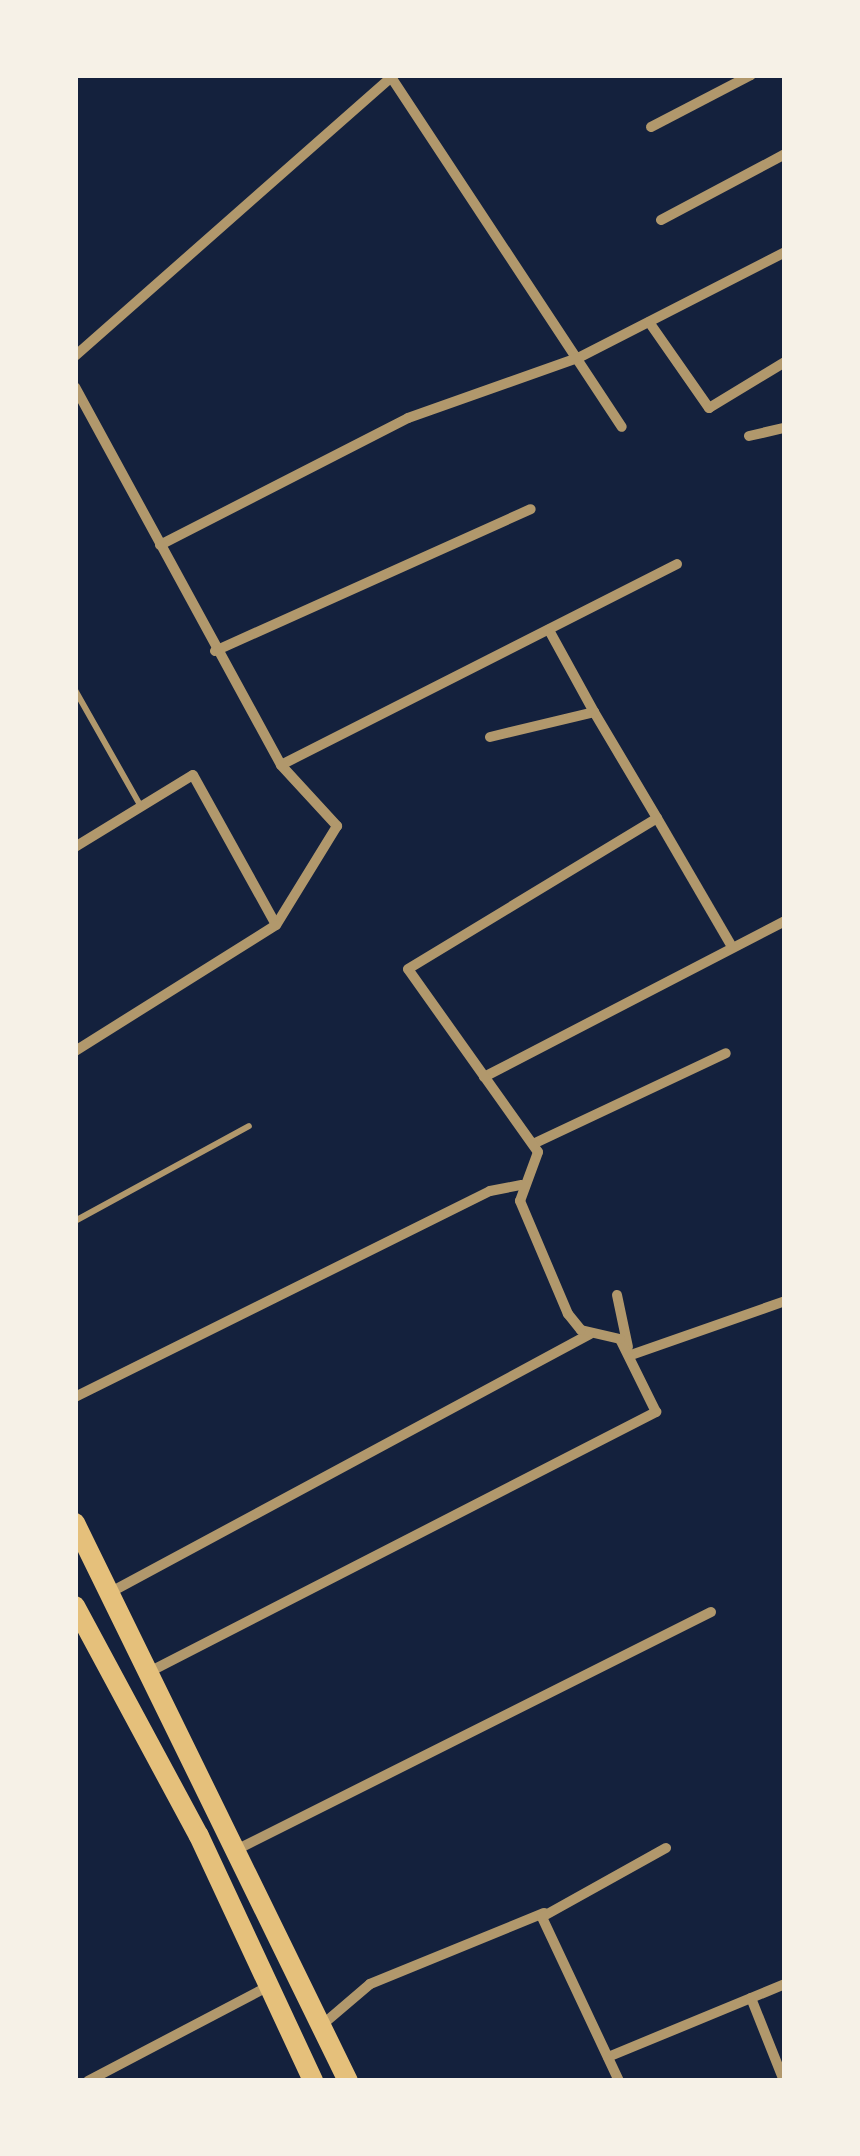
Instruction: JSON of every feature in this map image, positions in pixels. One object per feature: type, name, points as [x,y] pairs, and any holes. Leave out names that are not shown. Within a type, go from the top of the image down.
[{"type":"main road","points":[[75,1523],[151,1671],[348,2081]]},
{"type":"main road","points":[[78,1620],[270,1985],[313,2081]]},
{"type":"street","points":[[651,128],[751,75]]},
{"type":"street","points":[[75,356],[392,76],[580,357],[622,427]]},
{"type":"street","points":[[661,220],[785,154]]},
{"type":"street","points":[[160,545],[408,418],[580,357],[785,252]]},
{"type":"street","points":[[649,322],[709,408],[785,362]]},
{"type":"street","points":[[75,387],[280,765],[336,826],[276,925],[75,1051]]},
{"type":"street","points":[[748,436],[785,428]]},
{"type":"street","points":[[215,651],[531,509]]},
{"type":"street","points":[[280,765],[678,564]]},
{"type":"street","points":[[549,630],[731,945]]},
{"type":"street","points":[[490,738],[594,712]]},
{"type":"street","points":[[75,847],[194,775],[276,925]]},
{"type":"street","points":[[75,1396],[490,1191],[521,1184],[538,1161],[532,1144],[410,964],[657,818]]},
{"type":"street","points":[[484,1077],[731,945],[785,921]]},
{"type":"street","points":[[532,1144],[726,1052]]},
{"type":"street","points":[[521,1184],[568,1314],[590,1334]]},
{"type":"street","points":[[151,1671],[652,1420],[617,1295]]},
{"type":"street","points":[[630,1351],[785,1301]]},
{"type":"street","points":[[111,1592],[590,1334],[613,1334],[630,1351]]},
{"type":"street","points":[[238,1849],[711,1612]]},
{"type":"street","points":[[322,2024],[370,1984],[544,1913],[666,1848]]},
{"type":"street","points":[[544,1913],[620,2081]]},
{"type":"street","points":[[608,2057],[785,1984]]},
{"type":"street","points":[[88,2081],[270,1985]]},
{"type":"street","points":[[750,1998],[784,2081]]},
{"type":"lane","points":[[75,690],[140,805]]},
{"type":"lane","points":[[75,1220],[249,1126]]}]
